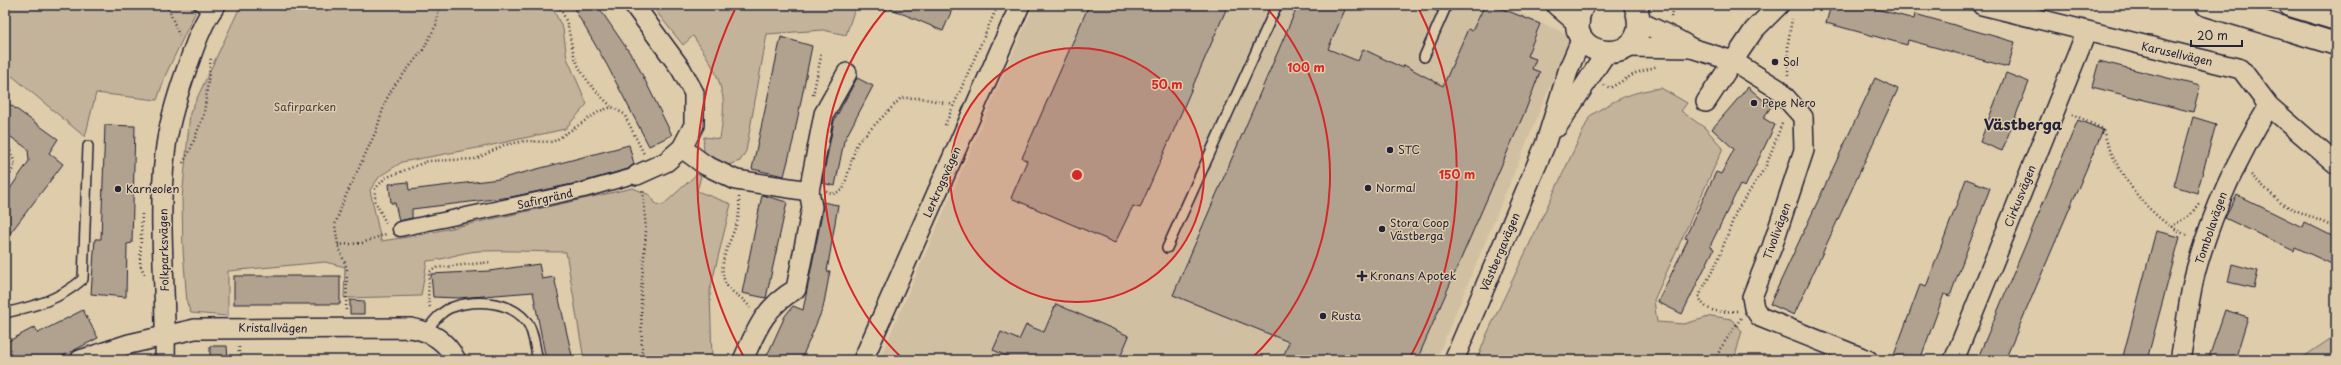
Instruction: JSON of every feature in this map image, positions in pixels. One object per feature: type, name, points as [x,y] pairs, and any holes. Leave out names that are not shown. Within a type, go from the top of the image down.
[{"type":"main road","points":[[1558,5],[1581,22],[1588,45],[1597,52],[1616,50],[1636,36],[1639,12]]},
{"type":"main road","points":[[2206,5],[2336,44]]},
{"type":"main road","points":[[2290,5],[2336,20]]},
{"type":"street","name":"Safirgränd","points":[[395,231],[584,190],[637,176],[666,162],[682,148],[694,125],[694,93],[681,69],[634,5]]},
{"type":"street","name":"Lerkrogsvägen","points":[[863,360],[1020,5]]},
{"type":"street","name":"Karusellvägen","points":[[1982,5],[2086,32],[2241,69],[2273,111],[2336,164]]},
{"type":"street","name":"Folkparksvägen","points":[[165,360],[162,238],[165,154],[173,109],[208,8]]},
{"type":"street","points":[[1706,102],[1754,30],[1786,9]]},
{"type":"street","points":[[1639,12],[1662,33],[1680,40],[1691,48]]},
{"type":"street","name":"Västbergavägen","points":[[1454,360],[1545,145],[1569,68],[1581,22]]},
{"type":"street","name":"Cirkusvägen","points":[[1954,360],[2086,32]]},
{"type":"street","points":[[1616,50],[1691,48],[1733,61]]},
{"type":"street","name":"Västbergavägen","points":[[1545,145],[1616,50]]},
{"type":"street","name":"Tivolivägen","points":[[1733,61],[1778,90],[1795,105],[1804,117],[1804,150],[1772,247],[1752,297],[1754,308],[1760,317],[1868,360]]},
{"type":"street","points":[[743,360],[766,313],[779,298],[796,289],[812,207],[809,191],[824,114],[847,73]]},
{"type":"street","name":"Tombolavägen","points":[[2180,360],[2196,271],[2220,198],[2244,146],[2273,111]]},
{"type":"street","points":[[682,148],[705,165],[736,180],[809,191]]},
{"type":"street","name":"Kristallvägen","points":[[80,360],[129,344],[195,329],[412,328],[430,326],[456,360]]},
{"type":"lane","points":[[1168,248],[1277,5]]},
{"type":"lane","points":[[1424,57],[1445,9],[1437,5]]},
{"type":"lane","points":[[5,313],[32,307],[67,293],[82,279],[88,146]]},
{"type":"lane","points":[[430,326],[453,307],[490,303],[502,304],[522,317],[528,323],[538,360]]},
{"type":"path","points":[[167,5],[180,38]]},
{"type":"path","points":[[346,328],[347,269],[338,245],[335,225],[343,202],[362,165],[386,100],[394,86],[424,50],[436,25],[440,5]]},
{"type":"path","points":[[558,5],[569,27],[573,52],[584,74],[595,91],[612,107],[624,114],[644,153],[637,176],[644,194],[646,231],[641,293],[642,360]]},
{"type":"path","points":[[1786,9],[1789,83]]},
{"type":"path","points":[[181,165],[191,148],[204,114],[212,52]]},
{"type":"path","points":[[1610,88],[1636,73],[1665,64]]},
{"type":"path","points":[[809,191],[821,190],[833,194],[843,190],[858,143],[902,98],[921,98],[954,105]]},
{"type":"path","points":[[338,245],[362,243],[395,231],[375,201],[375,189],[385,178],[428,161],[476,159],[504,145],[525,141],[553,142],[600,111],[612,107]]},
{"type":"path","points":[[2068,113],[2091,122],[2103,130],[2108,148],[2116,166],[2130,185],[2171,227],[2190,237]]},
{"type":"path","points":[[1739,311],[1710,310],[1701,303],[1699,296],[1718,260],[1736,212],[1766,166],[1782,128],[1784,118]]},
{"type":"path","points":[[5,145],[10,150],[15,164],[5,185]]},
{"type":"path","points":[[2248,172],[2282,204],[2336,228]]},
{"type":"path","points":[[736,180],[739,213],[723,268],[724,279],[730,292],[744,299],[760,323]]},
{"type":"path","points":[[2171,227],[2191,214],[2202,198]]},
{"type":"path","points":[[430,326],[428,301],[429,273],[434,268],[492,262]]},
{"type":"path","points":[[1716,360],[1720,349],[1741,317]]},
{"type":"shaded area","points":[[1034,5],[1501,5],[1571,36],[1436,360],[879,360]]},
{"type":"green space","points":[[5,5],[193,5],[195,13],[166,74],[157,100],[96,93],[85,137],[5,70]]},
{"type":"green space","name":"Safirparken","points":[[241,5],[539,5],[554,11],[563,29],[567,58],[587,104],[565,129],[488,146],[402,162],[380,176],[370,190],[381,241],[415,236],[633,188],[650,195],[656,204],[663,205],[697,174],[701,176],[697,191],[731,204],[710,290],[712,360],[584,360],[566,252],[479,251],[427,261],[421,296],[344,298],[345,267],[325,262],[228,271],[228,316],[191,313],[187,303],[183,250],[182,199],[190,113]]},
{"type":"green space","points":[[651,5],[856,5],[846,35],[823,30],[767,34],[746,151],[740,161],[722,167],[712,162],[706,156],[704,149],[704,137],[720,139],[723,114],[721,89],[710,61],[693,36],[683,45]]},
{"type":"green space","points":[[1661,88],[1687,103],[1681,111],[1705,128],[1723,148],[1654,300],[1657,322],[1684,324],[1712,316],[1731,319],[1742,331],[1734,360],[1477,360],[1487,334],[1590,116],[1607,105],[1624,97],[1641,91]]},
{"type":"green space","points":[[2336,335],[2336,360],[2299,360]]},
{"type":"building","points":[[572,5],[597,5],[636,62],[672,135],[649,146],[607,65]]},
{"type":"building","points":[[882,5],[954,5],[943,31]]},
{"type":"building","points":[[1089,5],[1228,5],[1140,208],[1133,206],[1115,243],[1011,198],[1027,161],[1022,158]]},
{"type":"building","points":[[1298,5],[1347,5],[1328,49],[1358,61],[1363,49],[1403,68],[1404,65],[1443,86],[1468,29],[1472,31],[1485,5],[1493,5],[1540,24],[1527,56],[1536,59],[1532,69],[1540,72],[1526,109],[1417,360],[1282,360],[1289,342],[1173,295]]},
{"type":"building","points":[[1831,5],[1861,5],[1914,19],[1915,14],[2015,42],[2008,67],[1908,40],[1907,45],[1826,23]]},
{"type":"building","points":[[781,37],[812,46],[793,141],[784,176],[752,169]]},
{"type":"building","points":[[2099,61],[2200,86],[2193,112],[2092,87]]},
{"type":"building","points":[[2006,73],[2029,82],[2002,151],[1980,142]]},
{"type":"building","points":[[857,78],[873,86],[844,141],[835,186],[822,183],[834,121]]},
{"type":"building","points":[[1875,78],[1898,89],[1794,315],[1770,304]]},
{"type":"building","points":[[1748,87],[1771,107],[1763,118],[1775,125],[1745,187],[1740,185],[1710,246],[1714,249],[1682,314],[1658,302],[1688,239],[1685,238],[1716,172],[1721,174],[1734,149],[1712,129]]},
{"type":"building","points":[[5,101],[58,139],[49,153],[63,164],[5,240],[5,196],[29,161],[28,149],[5,133]]},
{"type":"building","points":[[2193,117],[2216,124],[2197,193],[2174,186]]},
{"type":"building","points":[[2078,120],[2103,130],[2005,360],[1977,360]]},
{"type":"building","name":"Karneolen","points":[[105,125],[135,126],[132,243],[127,244],[126,297],[91,294],[95,239],[101,239]]},
{"type":"building","points":[[629,145],[634,164],[628,169],[582,182],[511,197],[412,209],[412,218],[399,221],[395,203],[391,203],[389,184],[408,182],[409,190],[499,179]]},
{"type":"building","points":[[1966,179],[1990,188],[1950,296],[1944,294],[1920,360],[1906,360],[1894,355],[1920,285],[1926,287]]},
{"type":"building","points":[[762,195],[787,202],[766,298],[742,293]]},
{"type":"building","points":[[2237,195],[2302,227],[2304,222],[2336,238],[2336,266],[2295,247],[2294,251],[2225,218]]},
{"type":"building","points":[[822,202],[838,205],[827,271],[830,271],[823,308],[801,360],[765,360],[785,316],[793,306],[803,310],[823,209]]},
{"type":"building","points":[[2156,231],[2180,237],[2147,360],[2122,360]]},
{"type":"building","points":[[539,264],[542,279],[554,277],[573,360],[546,360],[533,292],[458,298],[433,297],[431,274],[489,271]]},
{"type":"building","points":[[2232,264],[2258,271],[2254,288],[2228,282]]},
{"type":"building","points":[[234,276],[340,276],[340,304],[234,304]]},
{"type":"building","points":[[350,300],[364,301],[364,314],[350,314]]},
{"type":"building","points":[[1056,304],[1129,336],[1119,360],[1016,360],[993,350],[1001,332],[1019,340],[1026,325],[1044,332]]},
{"type":"building","points":[[83,310],[98,338],[55,360],[5,360],[5,343],[35,327],[38,333]]},
{"type":"building","points":[[2225,310],[2248,317],[2235,360],[2208,360]]},
{"type":"building","points":[[210,346],[227,346],[228,360],[210,360]]},
{"type":"place","name":"Sol","points":[[1775,62]]},
{"type":"place","name":"Pepe Nero","points":[[1754,103]]},
{"type":"place","name":"STC","points":[[1390,150]]},
{"type":"place","name":"Normal","points":[[1368,188]]},
{"type":"place","name":"Karneolen","points":[[118,189]]},
{"type":"place","name":"Stora Coop Västberga","points":[[1382,229]]},
{"type":"place","name":"Kronans Apotek","points":[[1362,276]]},
{"type":"place","name":"Rusta","points":[[1323,316]]},
{"type":"district","name":"Västberga","points":[[2023,125]]}]
